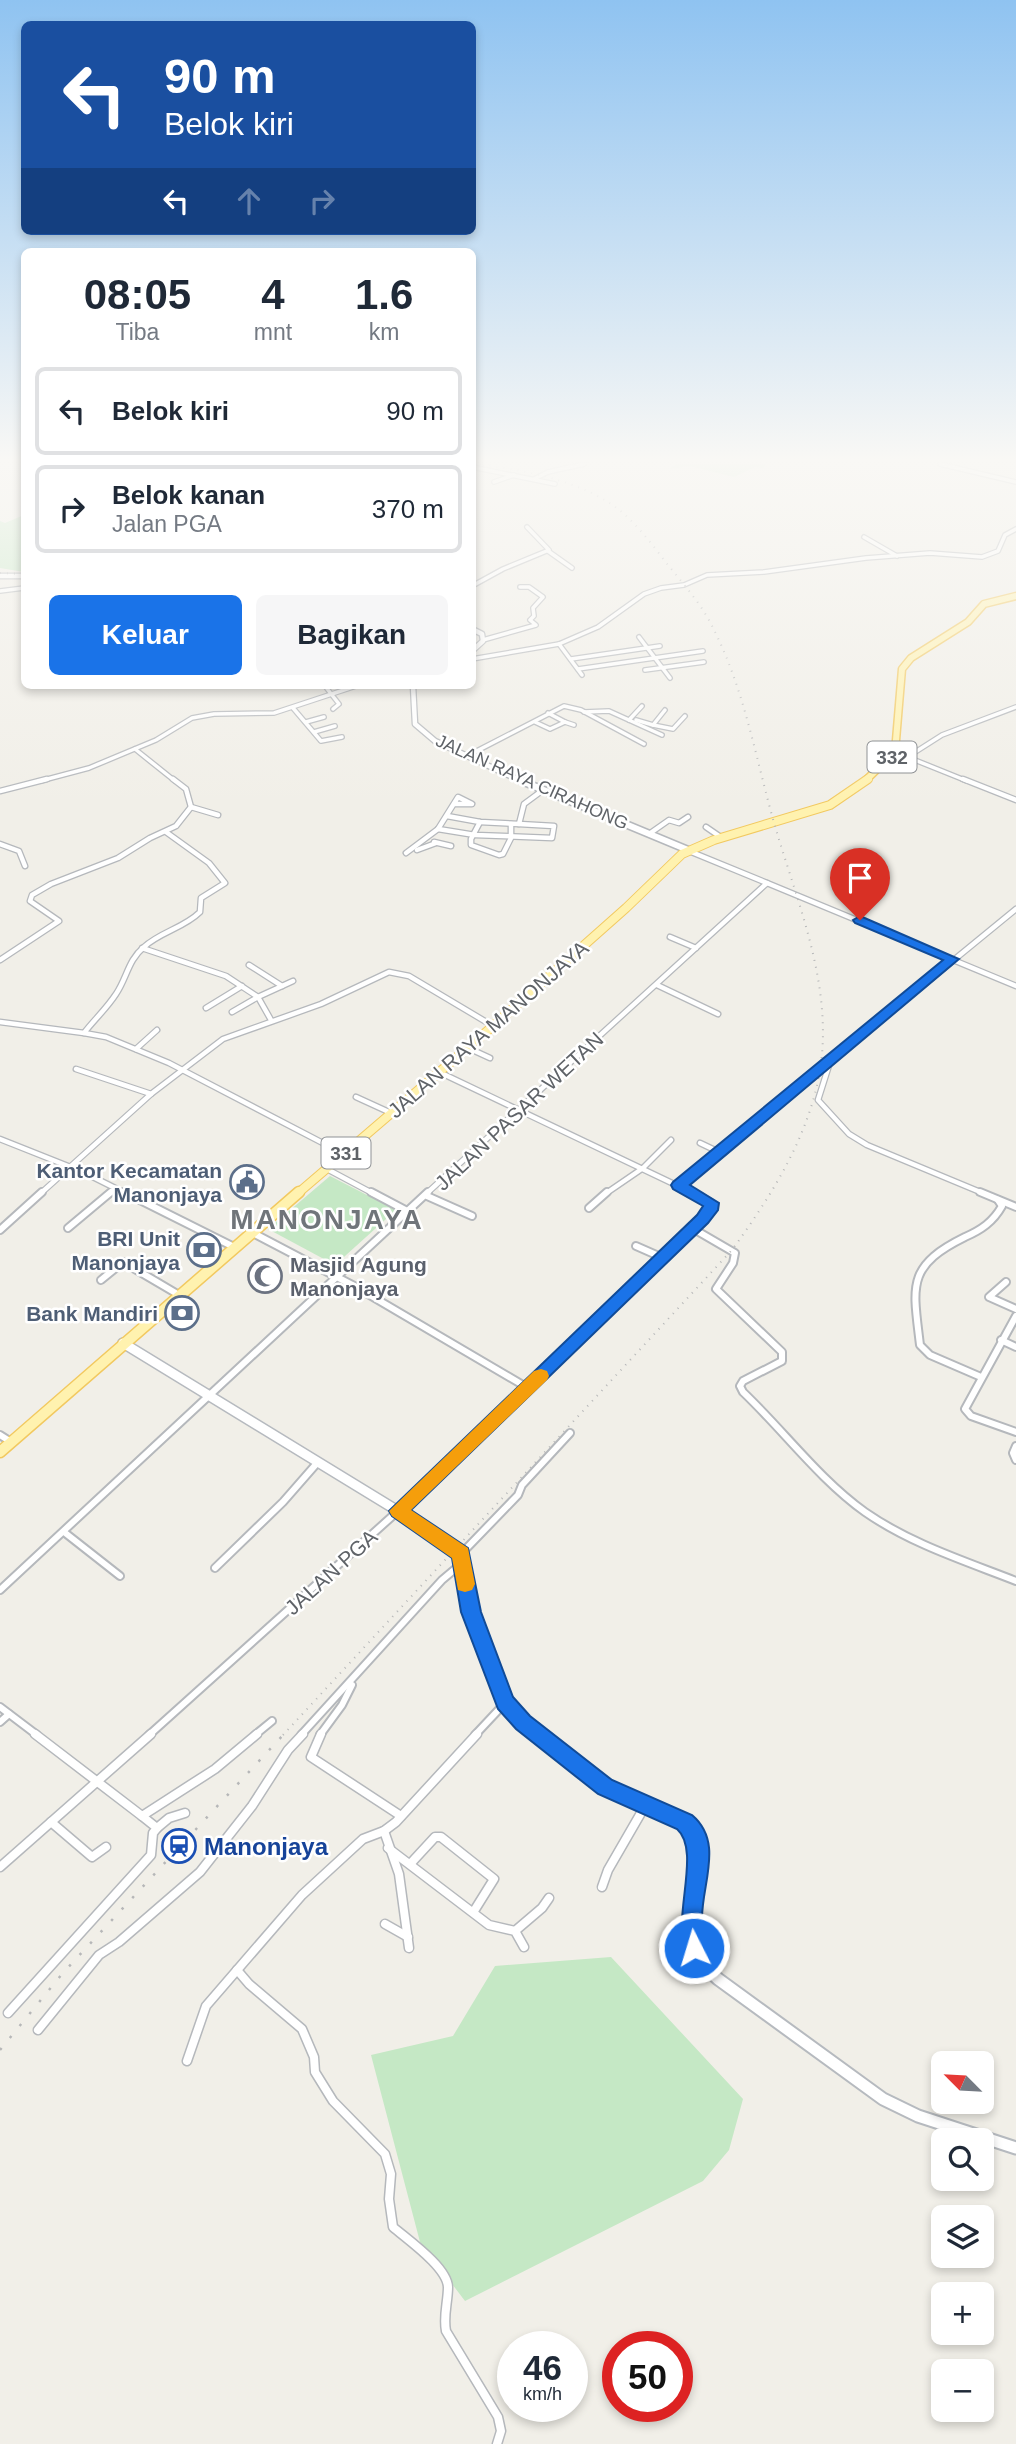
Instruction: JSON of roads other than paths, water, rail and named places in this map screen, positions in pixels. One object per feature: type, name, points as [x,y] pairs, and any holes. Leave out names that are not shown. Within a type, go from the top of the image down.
[{"type":"main road","name":"332","points":[[688,850],[838,801],[876,773],[895,752],[902,669],[911,658],[968,622],[984,604],[1016,596]]},
{"type":"main road","name":"JALAN RAYA MANONJAYA","points":[[0,1452],[178,1294],[327,1170],[493,1026],[688,850]]},
{"type":"main road","points":[[123,1343],[398,1511],[461,1559],[471,1612],[505,1703],[523,1722],[572,1763],[612,1791],[685,1822],[694,1830],[700,1853],[691,1917],[694,1948],[702,1965],[883,2099],[918,2116],[1016,2148]]},
{"type":"street","points":[[476,658],[559,644],[598,627],[644,594],[660,587],[684,585],[700,578]]},
{"type":"street","points":[[483,639],[536,625],[530,620],[534,615],[533,608],[543,597],[529,587],[520,587]]},
{"type":"street","points":[[0,592],[21,588]]},
{"type":"street","points":[[476,631],[482,634],[483,639],[476,648]]},
{"type":"street","points":[[639,637],[670,678]]},
{"type":"street","points":[[559,644],[582,675]]},
{"type":"street","points":[[571,659],[660,646]]},
{"type":"street","points":[[578,669],[704,650]]},
{"type":"street","points":[[645,670],[704,662]]},
{"type":"street","points":[[327,689],[339,706],[333,709]]},
{"type":"street","points":[[0,790],[78,772],[170,733],[192,718],[214,714],[266,714],[293,708],[348,689]]},
{"type":"street","name":"JALAN RAYA CIRAHONG","points":[[413,689],[413,717],[419,729],[449,749],[688,850]]},
{"type":"street","points":[[467,756],[564,706],[584,712],[644,744]]},
{"type":"street","points":[[630,719],[642,706]]},
{"type":"street","points":[[909,756],[942,735],[1016,707]]},
{"type":"street","points":[[293,708],[322,742],[342,737]]},
{"type":"street","points":[[584,712],[605,710],[673,729],[685,716]]},
{"type":"street","points":[[653,725],[665,710]]},
{"type":"street","points":[[548,713],[575,725]]},
{"type":"street","points":[[306,722],[324,717]]},
{"type":"street","points":[[630,719],[662,735]]},
{"type":"street","points":[[535,722],[550,729],[565,722]]},
{"type":"street","points":[[314,732],[335,726]]},
{"type":"street","points":[[0,960],[59,921],[30,901],[32,895],[71,875],[117,860],[156,835],[179,827],[191,807],[186,789],[135,749]]},
{"type":"street","points":[[895,752],[1016,800]]},
{"type":"street","points":[[519,824],[524,804],[543,790]]},
{"type":"street","points":[[436,843],[409,853],[438,829],[455,804]]},
{"type":"street","points":[[191,807],[218,815]]},
{"type":"street","points":[[438,829],[511,838],[552,838],[554,831],[554,826],[480,822],[447,816]]},
{"type":"street","points":[[494,822],[495,816]]},
{"type":"street","points":[[649,834],[669,820],[679,823],[688,817]]},
{"type":"street","points":[[480,822],[471,839],[471,845],[499,855],[503,854],[511,838],[512,824]]},
{"type":"street","points":[[526,838],[527,824]]},
{"type":"street","points":[[706,827],[722,838]]},
{"type":"street","points":[[84,1033],[117,993],[129,964],[142,948],[160,934],[194,918],[200,912],[201,898],[225,883],[209,863],[166,832]]},
{"type":"street","points":[[427,840],[451,846]]},
{"type":"street","points":[[0,844],[19,851],[26,866]]},
{"type":"street","points":[[688,850],[1016,986]]},
{"type":"street","name":"JALAN PASAR WETAN","points":[[0,1590],[767,883]]},
{"type":"street","points":[[439,1072],[679,1185],[1016,909]]},
{"type":"street","points":[[670,937],[696,948]]},
{"type":"street","points":[[142,948],[226,976],[258,997],[271,1020]]},
{"type":"street","points":[[249,965],[282,986]]},
{"type":"street","points":[[0,1230],[151,1094],[223,1039],[321,1004],[381,975],[397,972],[409,976],[493,1026]]},
{"type":"street","points":[[232,1012],[293,981]]},
{"type":"street","points":[[657,985],[718,1014]]},
{"type":"street","points":[[206,1008],[242,986]]},
{"type":"street","points":[[0,1022],[106,1037],[136,1049],[344,1154]]},
{"type":"street","points":[[136,1049],[157,1030]]},
{"type":"street","points":[[466,1047],[490,1058]]},
{"type":"street","points":[[831,1059],[818,1100],[849,1134],[902,1161],[1016,1207]]},
{"type":"street","points":[[76,1069],[151,1094]]},
{"type":"street","points":[[356,1097],[391,1113]]},
{"type":"street","points":[[0,1139],[71,1166],[234,1247]]},
{"type":"street","points":[[589,1208],[643,1168],[671,1140]]},
{"type":"street","points":[[700,1143],[719,1152]]},
{"type":"street","points":[[327,1170],[407,1212]]},
{"type":"street","name":"JALAN PGA","points":[[0,1867],[398,1511],[710,1210],[711,1203],[679,1185]]},
{"type":"street","points":[[68,1228],[116,1189]]},
{"type":"street","points":[[427,1196],[472,1216]]},
{"type":"street","points":[[981,1377],[930,1355],[923,1349],[920,1345],[916,1291],[919,1273],[930,1257],[981,1229],[996,1216],[1002,1206],[998,1200]]},
{"type":"street","points":[[692,1228],[735,1253],[734,1263],[722,1275],[716,1289],[782,1352],[782,1361],[743,1381],[740,1386],[743,1392],[863,1510],[931,1549],[977,1563],[1016,1581]]},
{"type":"street","points":[[252,1232],[528,1388]]},
{"type":"street","points":[[636,1246],[661,1257]]},
{"type":"street","points":[[100,1280],[123,1262],[178,1294]]},
{"type":"street","points":[[1006,1282],[989,1297],[1016,1309]]},
{"type":"street","points":[[1016,1317],[965,1406],[966,1412],[1016,1432]]},
{"type":"street","points":[[1001,1340],[1016,1347]]},
{"type":"street","points":[[38,2030],[99,1955],[120,1942],[200,1872],[252,1806],[288,1750],[355,1679],[570,1433]]},
{"type":"street","points":[[0,1435],[12,1442]]},
{"type":"street","points":[[1016,1447],[1013,1453],[1016,1460]]},
{"type":"street","points":[[215,1568],[283,1502],[317,1462]]},
{"type":"street","points":[[64,1532],[120,1576]]},
{"type":"street","points":[[355,1679],[342,1705],[322,1731],[312,1757],[380,1804],[401,1815]]},
{"type":"street","points":[[187,2061],[206,2006],[322,1874],[363,1839],[384,1831],[494,1718],[505,1703]]},
{"type":"street","points":[[0,1707],[157,1828]]},
{"type":"street","points":[[0,1722],[9,1714]]},
{"type":"street","points":[[142,1816],[215,1769],[272,1721]]},
{"type":"street","points":[[602,1888],[608,1870],[645,1806]]},
{"type":"street","points":[[8,2013],[147,1861],[151,1855],[153,1833],[157,1828],[169,1818],[185,1813]]},
{"type":"street","points":[[51,1822],[92,1857],[106,1847]]},
{"type":"street","points":[[384,1831],[399,1874],[409,1948]]},
{"type":"street","points":[[411,1863],[435,1837],[441,1837],[494,1879],[474,1911]]},
{"type":"street","points":[[388,1848],[489,1925],[515,1931]]},
{"type":"street","points":[[515,1931],[542,1908],[549,1898]]},
{"type":"street","points":[[385,1924],[408,1937]]},
{"type":"street","points":[[515,1931],[523,1947]]},
{"type":"street","points":[[237,1970],[248,1984],[302,2029],[314,2057],[315,2072],[333,2101],[385,2154],[391,2174],[388,2199],[393,2227],[445,2273],[449,2283],[443,2315],[446,2330],[458,2357],[500,2417],[502,2434],[497,2444]]},
{"type":"railway","points":[[283,1735],[732,1250],[774,1187],[807,1119],[815,1095],[823,1040],[822,1009],[812,950],[735,679],[710,621],[679,578]]},
{"type":"railway","points":[[0,2050],[62,1974],[284,1734]]},
{"type":"place","name":"Kantor Kecamatan Manonjaya","points":[[247,1182]]},
{"type":"place","name":"BRI Unit Manonjaya","points":[[204,1250]]},
{"type":"place","name":"Masjid Agung Manonjaya","points":[[265,1276]]},
{"type":"place","name":"Bank Mandiri","points":[[182,1313]]},
{"type":"place","name":"Manonjaya","points":[[179,1846]]},
{"type":"district","name":"MANONJAYA","points":[[327,1219]]}]
